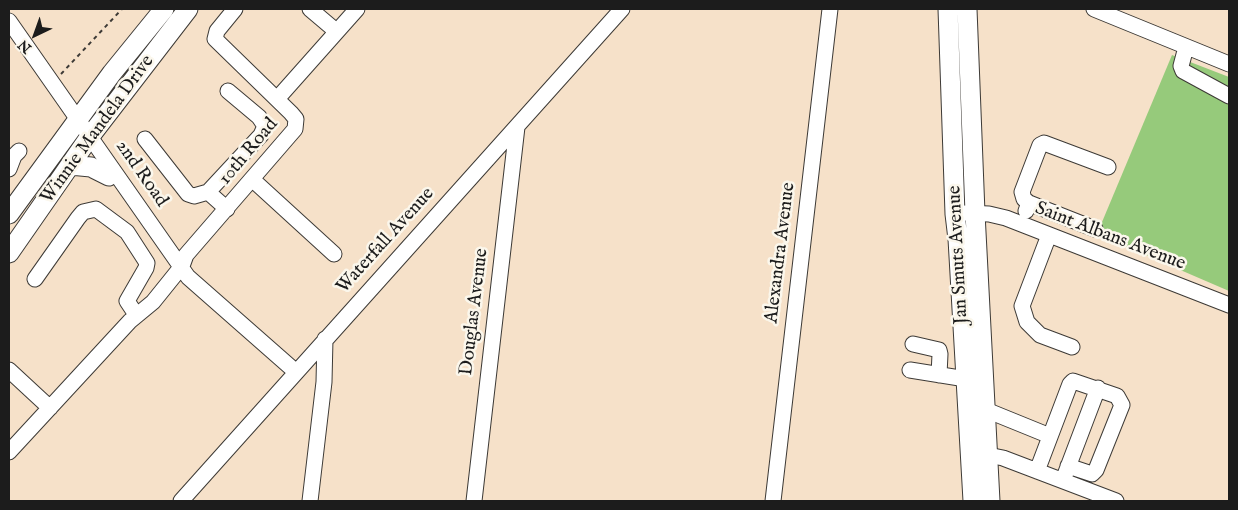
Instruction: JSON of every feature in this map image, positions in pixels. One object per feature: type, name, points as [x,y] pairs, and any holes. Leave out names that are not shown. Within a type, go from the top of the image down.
[{"type":"main road","name":"Winnie Mandela Drive","points":[[9,214],[76,122],[164,9]]},
{"type":"main road","name":"Winnie Mandela Drive","points":[[10,250],[89,139],[188,9]]},
{"type":"main road","name":"Jan Smuts Avenue","points":[[948,9],[955,214],[966,379],[979,453],[990,501]]},
{"type":"main road","name":"Jan Smuts Avenue","points":[[967,9],[975,213],[986,410],[973,501]]},
{"type":"main road","points":[[70,165],[91,167],[109,176]]},
{"type":"street","name":"10th Road","points":[[9,452],[132,317],[147,308],[295,129],[296,119],[215,39],[217,31],[235,9]]},
{"type":"street","points":[[310,9],[336,31]]},
{"type":"street","points":[[277,99],[357,9]]},
{"type":"street","name":"Waterfall Avenue","points":[[181,501],[622,9]]},
{"type":"street","name":"Alexandra Avenue","points":[[773,501],[830,9]]},
{"type":"street","points":[[1094,9],[1229,64]]},
{"type":"street","name":"2nd Road","points":[[9,20],[53,82],[76,122]]},
{"type":"street","name":"2nd Road","points":[[9,30],[180,266]]},
{"type":"street","points":[[1186,47],[1181,66],[1183,70],[1229,96]]},
{"type":"street","points":[[145,139],[188,194],[194,196],[208,192],[261,135],[265,126],[259,117],[228,91]]},
{"type":"street","name":"Douglas Avenue","points":[[474,501],[517,127]]},
{"type":"street","name":"2nd Road","points":[[89,139],[109,176],[180,266],[296,372]]},
{"type":"street","points":[[1095,230],[1029,203],[1024,198],[1022,192],[1040,145],[1044,143],[1108,167]]},
{"type":"street","points":[[9,169],[14,156],[20,151]]},
{"type":"street","points":[[253,180],[334,254]]},
{"type":"street","points":[[208,192],[227,209]]},
{"type":"street","points":[[1021,224],[1029,203]]},
{"type":"street","points":[[35,279],[78,218],[84,212],[96,209],[127,232],[147,263],[127,301],[132,317]]},
{"type":"street","name":"Saint Albans Avenue","points":[[955,214],[975,213],[997,216],[1049,234],[1229,305]]},
{"type":"street","points":[[1049,234],[1022,306],[1027,322],[1040,335],[1072,348]]},
{"type":"street","points":[[310,501],[324,382],[325,339]]},
{"type":"street","points":[[913,344],[939,350],[939,375]]},
{"type":"street","points":[[9,370],[50,408]]},
{"type":"street","points":[[910,370],[966,379]]},
{"type":"street","points":[[1037,471],[1070,384],[1073,381],[1117,396],[1122,405],[1096,470],[1092,474],[1087,474],[1068,466]]},
{"type":"street","points":[[1062,481],[1098,388]]},
{"type":"street","points":[[986,410],[1050,436]]},
{"type":"street","points":[[979,453],[1003,458],[1116,501]]},
{"type":"path","points":[[53,82],[122,9]]},
{"type":"green space","points":[[1172,55],[1229,77],[1229,291],[1097,234]]}]
